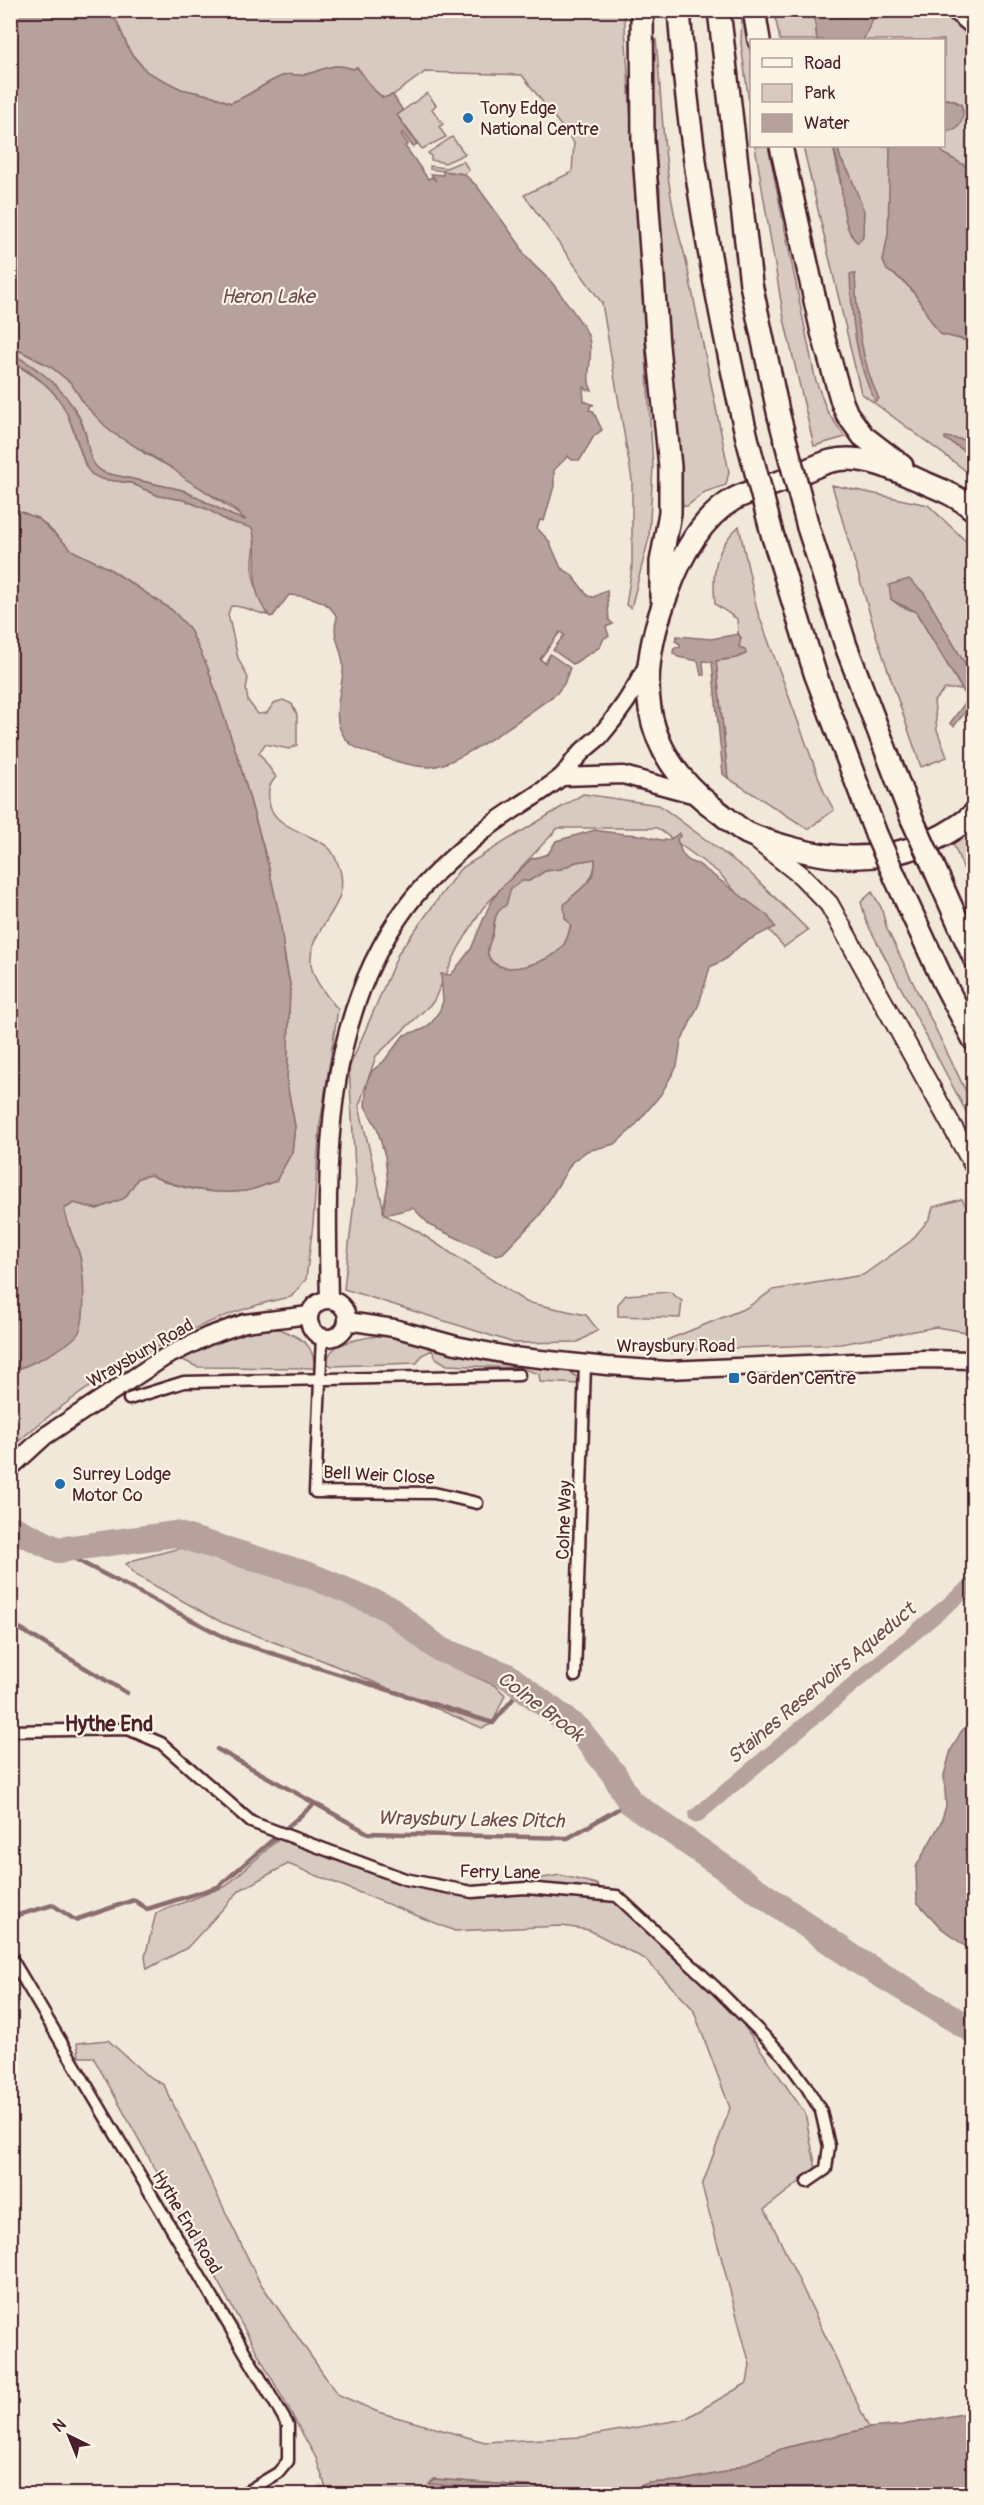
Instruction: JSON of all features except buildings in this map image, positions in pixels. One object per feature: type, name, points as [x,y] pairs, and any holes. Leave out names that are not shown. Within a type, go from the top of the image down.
[{"type":"highway","points":[[642,10],[643,140],[658,346],[670,467],[670,513],[661,562],[660,611]]},
{"type":"highway","points":[[679,10],[696,182],[721,325],[773,537],[815,673],[876,834],[944,983],[974,1040]]},
{"type":"highway","points":[[719,10],[750,284],[779,416],[808,527],[846,646],[912,819],[974,958]]},
{"type":"highway","points":[[754,10],[759,39]]},
{"type":"highway","points":[[781,147],[822,332],[842,402],[851,420],[863,436],[924,482]]},
{"type":"highway","points":[[969,504],[891,468],[848,459],[830,462],[734,499],[704,526],[684,554],[660,611],[648,664],[647,692],[655,732],[669,763],[696,795],[746,832],[790,848],[826,857],[886,856],[947,834],[974,814]]},
{"type":"main road","points":[[329,1299],[328,1234],[332,1115],[336,1082],[357,997],[377,954],[407,906],[428,882],[482,832],[562,777],[579,754],[599,737],[610,723],[632,694],[648,664]]},
{"type":"main road","points":[[562,777],[623,775],[696,795]]},
{"type":"main road","points":[[746,832],[802,876],[829,904],[974,1166]]},
{"type":"main road","points":[[329,1299],[341,1305],[347,1315],[347,1321],[340,1333],[335,1336],[322,1337],[311,1328],[309,1315],[317,1303],[329,1299]]},
{"type":"main road","name":"Wraysbury Road","points":[[10,1468],[45,1436],[165,1357],[208,1336],[245,1323],[309,1315]]},
{"type":"main road","name":"Wraysbury Road","points":[[347,1321],[394,1328],[456,1345],[513,1356],[585,1365],[668,1370],[924,1359],[974,1360]]},
{"type":"street","points":[[949,10],[974,31]]},
{"type":"street","points":[[318,1379],[322,1337]]},
{"type":"street","name":"Colne Way","points":[[575,1676],[585,1365]]},
{"type":"street","name":"Wraysbury Road","points":[[129,1399],[184,1382],[519,1375]]},
{"type":"street","name":"Bell Weir Close","points":[[318,1379],[315,1492],[434,1493],[477,1503]]},
{"type":"street","name":"Ferry Lane","points":[[10,1731],[128,1729],[161,1743],[251,1822],[405,1879],[472,1892],[526,1888],[617,1896],[716,1988],[784,2056],[806,2086],[821,2111],[829,2146],[826,2169],[807,2182]]},
{"type":"street","name":"Hythe End Road","points":[[10,1956],[288,2425],[288,2461],[278,2473],[243,2494]]},
{"type":"green space","points":[[106,11],[624,11],[653,466],[649,538],[631,608],[626,605],[632,567],[632,480],[602,303],[524,195],[572,172],[574,143],[522,75],[425,72],[393,95],[384,98],[374,90],[357,67],[353,69],[333,66],[303,75],[285,75],[231,103],[213,96],[181,89],[147,72],[130,52],[117,22]]},
{"type":"green space","points":[[742,11],[750,52],[750,111],[741,44]]},
{"type":"green space","points":[[774,11],[814,11],[817,39],[780,39]]},
{"type":"green space","points":[[875,11],[973,11],[973,170],[944,154],[939,147],[945,147],[945,132],[956,129],[963,111],[961,104],[945,99],[945,39],[863,39]]},
{"type":"green space","points":[[656,39],[672,203],[729,472],[726,485],[705,492],[687,506],[683,506],[660,230],[660,190],[655,160],[653,41]]},
{"type":"green space","points":[[427,93],[436,105],[432,109],[443,124],[439,127],[446,137],[422,149],[397,115]]},
{"type":"green space","points":[[452,137],[465,154],[445,163],[431,160],[428,153]]},
{"type":"green space","points":[[755,147],[768,147],[815,378],[827,411],[845,437],[814,446],[784,319]]},
{"type":"green space","points":[[803,147],[833,147],[851,236],[850,174],[841,160],[837,147],[890,147],[889,234],[883,261],[887,270],[913,291],[940,334],[973,342],[973,441],[945,438],[973,456],[973,476],[861,393]]},
{"type":"green space","points":[[463,161],[469,170],[464,174],[430,169],[430,166],[446,168]]},
{"type":"green space","points":[[10,346],[51,367],[71,383],[85,405],[144,453],[172,468],[248,521],[233,516],[183,490],[105,473],[99,469],[92,460],[83,426],[73,406],[51,383],[11,353]]},
{"type":"green space","points":[[11,361],[46,384],[57,395],[65,407],[86,467],[101,479],[131,483],[159,496],[184,500],[209,510],[227,521],[252,527],[254,579],[267,615],[236,606],[231,606],[228,614],[238,658],[248,678],[246,689],[248,701],[258,714],[267,713],[274,703],[283,700],[292,704],[297,715],[297,745],[289,749],[265,744],[259,753],[276,777],[269,788],[269,802],[277,818],[329,848],[338,864],[342,879],[341,892],[336,904],[312,949],[311,962],[314,975],[325,994],[338,1009],[320,1125],[313,1224],[306,1279],[291,1297],[218,1319],[180,1335],[142,1355],[71,1400],[11,1448],[11,1371],[21,1368],[81,1266],[64,1209],[74,1203],[97,1209],[125,1198],[138,1178],[150,1175],[172,1184],[209,1191],[233,1192],[257,1188],[276,1181],[292,1152],[295,1126],[287,1084],[290,984],[268,864],[239,761],[207,666],[189,628],[172,610],[108,568],[73,551],[39,519],[11,508]]},
{"type":"green space","points":[[832,485],[928,505],[973,548],[973,678],[924,593],[891,599],[900,606],[916,612],[962,689],[945,689],[934,701],[937,730],[947,757],[921,767],[877,638]]},
{"type":"green space","points":[[739,526],[757,610],[824,792],[834,810],[808,829],[728,778],[716,661],[736,658],[737,645],[741,638],[738,633],[737,619],[715,604],[714,582],[716,562],[724,544]]},
{"type":"green space","points":[[583,794],[659,805],[748,871],[808,930],[784,947],[719,873],[657,828],[558,828],[482,909],[458,949],[433,1002],[376,1056],[359,1106],[385,1215],[417,1231],[526,1302],[586,1315],[598,1330],[578,1342],[514,1343],[344,1289],[356,1184],[349,1068],[399,952],[460,869]]},
{"type":"green space","points":[[973,830],[973,882],[965,872],[952,841]]},
{"type":"green space","points":[[595,859],[594,872],[588,882],[570,898],[570,930],[562,948],[547,959],[524,966],[512,968],[493,962],[488,954],[488,945],[497,913],[506,904],[511,888],[545,871]]},
{"type":"green space","points":[[872,892],[881,907],[887,929],[973,1106],[973,1125],[867,923],[861,902]]},
{"type":"green space","points":[[962,1199],[973,1219],[973,1333],[936,1327],[841,1344],[684,1350],[672,1353],[667,1340],[746,1308],[773,1290],[863,1275],[911,1241],[930,1218],[933,1207]]},
{"type":"green space","points":[[670,1292],[682,1301],[680,1318],[618,1316],[618,1304],[626,1295]]},
{"type":"green space","points":[[280,1329],[305,1342],[312,1352],[315,1368],[197,1367],[179,1358],[237,1331]]},
{"type":"green space","points":[[388,1334],[509,1362],[568,1371],[577,1377],[579,1384],[540,1382],[539,1374],[520,1368],[447,1365],[436,1358],[432,1350],[422,1355],[417,1363],[332,1366],[328,1364],[329,1356],[340,1345]]},
{"type":"green space","points":[[192,1545],[222,1548],[342,1593],[462,1671],[496,1686],[505,1695],[492,1724],[482,1728],[324,1661],[221,1622],[137,1576],[126,1564]]},
{"type":"green space","points":[[284,1834],[300,1842],[326,1843],[393,1873],[473,1890],[560,1875],[596,1884],[698,1972],[742,2023],[805,2113],[816,2169],[765,2209],[869,2428],[784,2448],[725,2472],[680,2481],[649,2483],[616,2494],[593,2494],[587,2491],[434,2479],[563,2494],[328,2494],[316,2458],[93,2057],[79,2057],[77,2043],[108,2040],[145,2074],[164,2085],[259,2281],[337,2394],[378,2412],[485,2442],[581,2437],[685,2419],[747,2383],[750,2365],[702,2186],[730,2108],[693,2009],[645,1959],[589,1930],[562,1926],[455,1931],[288,1864],[240,1890],[187,1948],[147,1969],[145,1957],[156,1913],[226,1886]]},
{"type":"water","name":"Heron Lake","points":[[11,10],[106,11],[117,22],[130,52],[147,72],[181,89],[213,96],[230,103],[285,75],[303,75],[333,66],[353,69],[357,67],[383,98],[393,95],[403,111],[397,115],[417,144],[413,147],[403,133],[401,134],[408,144],[405,146],[428,179],[432,177],[436,181],[431,174],[443,175],[443,171],[464,174],[477,186],[522,251],[553,284],[570,307],[589,339],[589,379],[592,390],[583,388],[584,401],[594,405],[591,405],[589,410],[593,411],[602,430],[594,436],[580,460],[572,460],[568,456],[554,470],[554,486],[544,521],[540,520],[537,528],[549,541],[561,568],[571,574],[588,596],[594,597],[607,590],[609,620],[613,624],[606,627],[609,636],[604,638],[600,647],[573,664],[553,650],[564,635],[560,632],[540,659],[545,663],[550,654],[570,668],[564,684],[557,693],[477,748],[443,764],[430,767],[416,766],[358,749],[345,738],[339,726],[338,706],[343,664],[335,631],[337,618],[329,607],[317,600],[289,595],[270,617],[258,595],[255,539],[252,528],[227,521],[209,510],[184,500],[159,496],[131,483],[101,479],[91,474],[86,467],[74,431],[62,405],[43,382],[11,361],[11,353],[28,363],[59,388],[75,410],[86,435],[92,460],[99,469],[105,473],[182,490],[233,516],[246,520],[230,506],[187,480],[172,468],[111,432],[85,405],[71,383],[51,367],[11,346]]},
{"type":"water","points":[[814,11],[838,11],[840,16],[844,17],[849,11],[875,11],[863,39],[817,39]]},
{"type":"water","points":[[945,99],[953,100],[961,105],[963,114],[956,129],[945,132]]},
{"type":"water","points":[[833,147],[837,147],[864,211],[863,236],[858,243],[848,230]]},
{"type":"water","points":[[890,147],[939,147],[944,154],[973,170],[973,342],[940,334],[913,291],[887,270],[883,261],[888,234]]},
{"type":"water","points":[[850,274],[855,274],[861,338],[868,369],[879,399],[875,401],[859,355]]},
{"type":"water","points":[[945,437],[973,441],[973,456],[945,439]]},
{"type":"water","points":[[12,508],[39,519],[73,551],[108,568],[172,610],[189,628],[207,666],[239,761],[268,864],[280,918],[290,984],[287,1084],[295,1126],[292,1152],[276,1181],[257,1188],[233,1192],[209,1191],[172,1184],[150,1175],[138,1178],[125,1198],[97,1209],[74,1203],[64,1209],[80,1255],[84,1298],[81,1326],[75,1338],[68,1343],[37,1361],[11,1371]]},
{"type":"water","points":[[909,579],[924,593],[973,678],[973,703],[954,726],[950,723],[968,699],[916,612],[891,599],[889,585]]},
{"type":"water","points":[[738,634],[741,638],[739,647],[745,649],[746,654],[716,661],[728,778],[723,774],[712,662],[703,661],[704,675],[701,675],[698,661],[678,657],[673,653],[674,648],[680,647],[680,644],[675,641],[677,636],[711,639]]},
{"type":"water","points":[[595,830],[659,840],[669,839],[679,833],[681,835],[677,839],[681,852],[686,858],[698,864],[768,916],[775,927],[743,943],[724,960],[710,967],[699,1004],[681,1042],[677,1066],[661,1094],[634,1127],[615,1144],[587,1151],[572,1162],[540,1215],[503,1253],[497,1255],[431,1226],[413,1208],[385,1215],[383,1211],[388,1184],[385,1156],[377,1128],[365,1106],[367,1081],[372,1071],[384,1061],[404,1035],[424,1029],[432,1022],[443,1001],[441,974],[451,975],[471,949],[489,906],[500,889],[531,859],[548,854],[556,841]],"holes":[[[595,859],[595,867],[585,885],[564,905],[565,918],[571,925],[565,942],[556,953],[536,963],[512,968],[493,963],[488,955],[488,946],[496,917],[506,905],[511,888],[545,871],[561,869],[576,862]]]},
{"type":"water","points":[[973,1719],[973,1952],[941,1928],[917,1902],[916,1867],[941,1822],[946,1806],[944,1775],[951,1750],[961,1732]]},
{"type":"water","points":[[973,2412],[973,2494],[616,2494],[649,2483],[680,2481],[725,2472],[784,2448],[869,2428],[902,2425]]},
{"type":"water","points":[[434,2479],[587,2491],[593,2494],[563,2494],[429,2484]]},
{"type":"waterway","name":"Colne Brook","points":[[10,1527],[58,1550],[175,1534],[309,1575],[388,1608],[439,1649],[506,1675],[579,1730],[614,1774],[630,1802],[858,1961],[974,2031]]},
{"type":"waterway","points":[[58,1550],[230,1640],[493,1723],[522,1688]]},
{"type":"waterway","name":"Staines Reservoirs Aqueduct","points":[[696,1816],[974,1583]]},
{"type":"waterway","name":"Wraysbury Lakes Ditch","points":[[10,1623],[127,1693]]},
{"type":"waterway","name":"Wraysbury Lakes Ditch","points":[[217,1749],[368,1833],[568,1838],[630,1802]]},
{"type":"waterway","points":[[11,1917],[53,1905],[75,1920],[134,1900],[147,1909],[218,1887],[314,1804]]},
{"type":"place","name":"Tony Edge National Centre","points":[[468,118]]},
{"type":"place","name":"Garden Centre","points":[[734,1378]]},
{"type":"place","name":"Surrey Lodge Motor Co","points":[[60,1484]]},
{"type":"district","name":"Hythe End","points":[[109,1724]]}]
